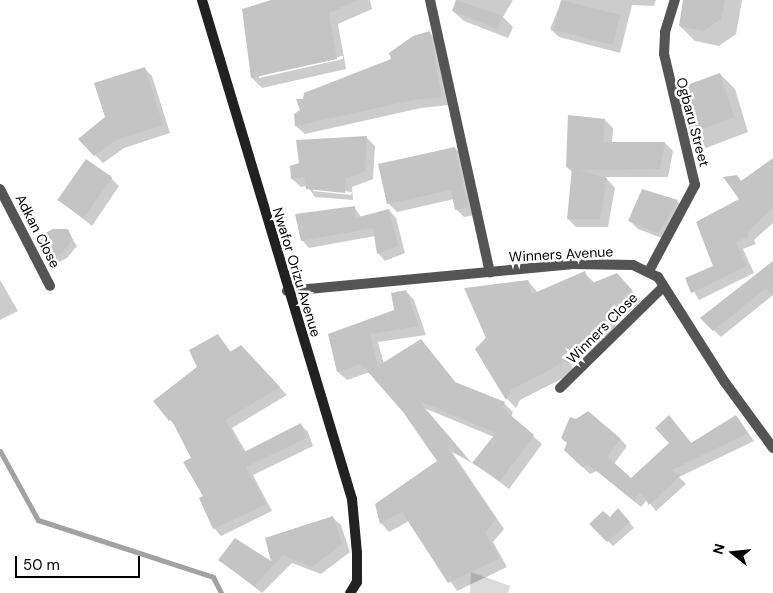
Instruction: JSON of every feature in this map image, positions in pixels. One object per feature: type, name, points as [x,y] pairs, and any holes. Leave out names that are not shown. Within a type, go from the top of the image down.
[{"type":"street","name":"Nwafor Orizu Avenue","points":[[202,0],[287,291],[352,499],[357,553],[357,582],[350,593]]},
{"type":"street","points":[[430,0],[490,272]]},
{"type":"street","name":"Ogbaru Street","points":[[649,271],[695,185],[666,74],[664,54],[665,32],[675,0]]},
{"type":"street","name":"Adkan Close","points":[[0,189],[50,286]]},
{"type":"street","name":"Winners Avenue","points":[[287,291],[611,263],[649,271]]},
{"type":"street","points":[[649,271],[658,278],[724,381],[773,448]]},
{"type":"street","name":"Winners Close","points":[[560,388],[663,287]]},
{"type":"shaded area","points":[[471,572],[510,586],[508,593],[470,593]]},
{"type":"building","points":[[271,0],[358,0],[329,13],[337,59],[251,78],[242,9]]},
{"type":"building","points":[[456,0],[503,16],[498,29],[452,11]]},
{"type":"building","points":[[561,0],[620,15],[613,45],[554,30]]},
{"type":"building","points":[[683,0],[725,0],[721,19],[703,31],[679,26]]},
{"type":"building","points":[[430,31],[442,97],[413,100],[295,126],[294,114],[300,110],[296,99],[303,99],[304,93],[391,59],[389,53],[413,36]]},
{"type":"building","points":[[145,67],[163,125],[116,140],[94,156],[78,139],[105,117],[94,83]]},
{"type":"building","points":[[720,73],[734,117],[690,134],[679,88]]},
{"type":"building","points":[[568,115],[605,119],[603,142],[665,142],[660,169],[580,170],[607,178],[600,219],[567,219],[572,168],[566,167]]},
{"type":"building","points":[[367,136],[365,171],[345,179],[345,193],[306,189],[305,177],[291,179],[290,166],[299,163],[296,140]]},
{"type":"building","points":[[455,147],[468,207],[455,210],[451,190],[387,204],[378,164]]},
{"type":"building","points":[[773,158],[773,208],[747,232],[749,236],[736,242],[747,266],[691,293],[685,278],[713,266],[696,222],[739,199],[723,177],[737,175],[741,181]]},
{"type":"building","points":[[86,159],[112,177],[84,218],[57,200]]},
{"type":"building","points":[[642,189],[678,200],[658,233],[628,221]]},
{"type":"building","points":[[355,206],[355,218],[389,209],[398,246],[377,254],[373,228],[301,241],[295,214]]},
{"type":"building","points":[[53,229],[68,229],[73,240],[62,253],[47,261],[35,238]]},
{"type":"building","points":[[773,261],[773,296],[766,288],[713,331],[700,318]]},
{"type":"building","points":[[585,271],[590,284],[617,273],[632,290],[605,315],[605,331],[562,355],[566,361],[511,390],[506,400],[475,349],[486,338],[464,288],[528,280],[532,294]]},
{"type":"building","points":[[406,290],[419,326],[370,334],[378,366],[421,339],[455,382],[505,402],[502,408],[534,435],[500,481],[472,463],[496,433],[419,401],[464,454],[462,456],[447,447],[496,519],[485,533],[500,558],[448,583],[402,512],[380,524],[375,504],[437,461],[403,412],[361,364],[337,372],[328,334],[394,310],[391,293]]},
{"type":"building","points":[[218,334],[230,352],[241,345],[280,387],[225,420],[244,452],[301,423],[306,438],[246,467],[266,504],[213,529],[199,498],[203,496],[183,462],[191,458],[171,419],[169,421],[153,401],[197,367],[189,350]]},
{"type":"building","points":[[588,411],[621,439],[607,456],[631,478],[669,443],[655,428],[669,415],[691,443],[736,415],[748,433],[672,470],[680,476],[649,505],[641,492],[634,501],[589,465],[582,467],[564,450],[567,443],[561,438],[570,417],[576,419]]},
{"type":"building","points":[[618,508],[630,522],[607,542],[589,524],[603,511],[610,517]]},
{"type":"building","points":[[333,516],[342,544],[312,567],[283,555],[254,586],[218,560],[235,538],[271,561],[265,538]]},
{"type":"waterway","points":[[0,451],[38,520],[213,577],[221,593]]}]
